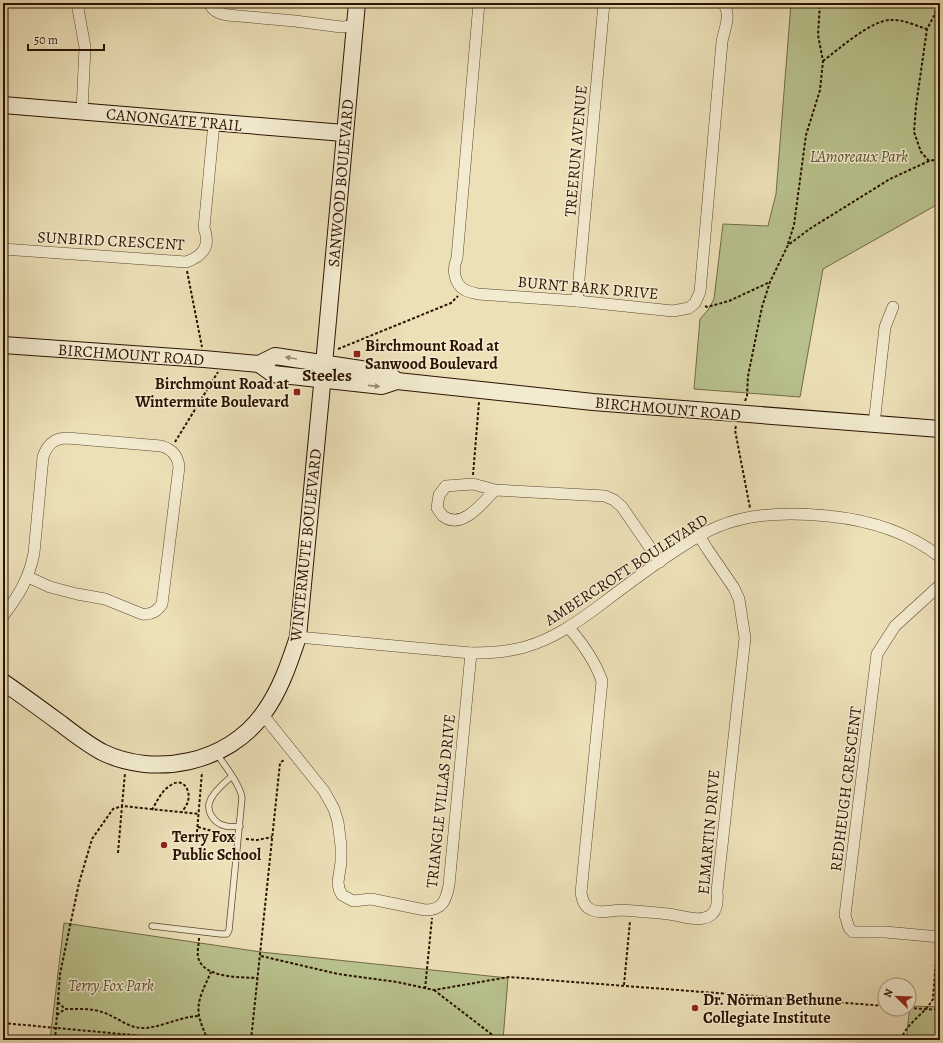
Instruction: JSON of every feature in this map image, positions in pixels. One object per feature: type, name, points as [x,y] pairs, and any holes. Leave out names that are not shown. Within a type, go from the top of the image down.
[{"type":"street","points":[[77,3],[85,47],[82,111]]},
{"type":"street","points":[[209,3],[212,9],[218,13],[234,16],[295,21],[341,27],[354,26]]},
{"type":"street","name":"SANWOOD BOULEVARD","points":[[323,380],[344,133],[357,3]]},
{"type":"street","points":[[465,290],[457,281],[454,269],[457,258],[479,3]]},
{"type":"street","name":"TREERUN AVENUE","points":[[577,301],[604,3]]},
{"type":"street","points":[[698,300],[700,292],[722,42],[728,19],[723,3]]},
{"type":"street","name":"CANONGATE TRAIL","points":[[3,105],[344,133]]},
{"type":"street","name":"SUNBIRD CRESCENT","points":[[3,249],[186,262],[196,259],[204,250],[206,240],[204,228],[214,123]]},
{"type":"street","name":"BURNT BARK DRIVE","points":[[465,290],[478,294],[577,301],[673,311],[689,308],[698,300]]},
{"type":"street","points":[[874,424],[885,327],[893,307]]},
{"type":"street","name":"BIRCHMOUNT ROAD","points":[[3,345],[259,364],[273,374],[382,386],[397,381],[601,402],[940,429]]},
{"type":"street","name":"BIRCHMOUNT ROAD","points":[[259,364],[275,356],[387,373],[397,381]]},
{"type":"street","name":"WINTERMUTE BOULEVARD","points":[[3,682],[87,743],[102,752],[126,761],[148,764],[165,764],[199,759],[216,752],[239,738],[263,715],[271,703],[281,684],[298,637],[323,380]]},
{"type":"street","points":[[3,616],[28,578],[34,553],[43,457],[50,444],[58,439],[67,438],[161,446],[171,450],[177,457],[179,467],[162,604],[159,608],[152,613],[142,614],[105,599],[50,587],[28,578]]},
{"type":"street","points":[[495,490],[466,518],[453,520],[443,516],[437,508],[439,495],[446,486],[473,484],[495,490],[594,494],[604,496],[614,500],[622,507],[660,562]]},
{"type":"street","name":"AMBERCROFT BOULEVARD","points":[[298,637],[471,653],[498,652],[522,648],[549,639],[569,628],[660,562],[699,536],[718,526],[752,516],[781,514],[822,515],[873,524],[901,533],[940,557]]},
{"type":"street","name":"ELMARTIN DRIVE","points":[[569,628],[579,639],[597,667],[602,681],[581,893],[583,901],[586,907],[593,911],[631,911],[705,918],[715,912],[718,903],[717,891],[745,638],[739,599],[734,588],[699,536]]},
{"type":"street","name":"REDHEUGH CRESCENT","points":[[939,937],[885,932],[853,932],[849,928],[845,915],[877,654],[895,626],[940,585]]},
{"type":"street","name":"TRIANGLE VILLAS DRIVE","points":[[263,715],[324,791],[334,808],[338,822],[341,846],[341,862],[338,882],[342,895],[353,900],[370,899],[425,910],[433,910],[443,904],[447,896],[449,885],[471,653]]},
{"type":"lane","points":[[152,926],[223,934],[227,934],[229,931],[240,826],[241,794],[238,785],[216,752]]},
{"type":"lane","points":[[231,776],[210,801],[209,810],[213,820],[220,825],[231,827],[240,826]]},
{"type":"path","points":[[747,396],[748,376],[762,307],[770,282],[788,245],[794,225],[806,135],[820,90],[823,61],[818,35],[820,3]]},
{"type":"path","points":[[929,161],[921,152],[914,132],[916,106],[927,30],[935,14],[937,3]]},
{"type":"path","points":[[823,61],[875,24],[891,20],[904,22],[927,30]]},
{"type":"path","points":[[788,245],[811,228],[890,179],[929,161],[940,158]]},
{"type":"path","points":[[186,262],[190,292],[200,340]]},
{"type":"path","points":[[698,300],[707,307],[729,301],[770,282]]},
{"type":"path","points":[[338,350],[451,303],[465,290]]},
{"type":"path","points":[[171,450],[216,378]]},
{"type":"path","points":[[473,484],[478,408]]},
{"type":"path","points":[[735,430],[752,516]]},
{"type":"path","points":[[251,1040],[280,763],[293,752]]},
{"type":"path","points":[[118,853],[126,761]]},
{"type":"path","points":[[197,832],[202,772]]},
{"type":"path","points":[[152,810],[166,789],[172,784],[177,783],[186,786],[188,789],[189,800],[182,812]]},
{"type":"path","points":[[55,1040],[61,967],[79,883],[92,839],[113,809],[122,806],[199,814]]},
{"type":"path","points":[[198,827],[218,833],[225,837],[236,838]]},
{"type":"path","points":[[245,839],[257,840],[272,837]]},
{"type":"path","points":[[425,989],[433,910]]},
{"type":"path","points":[[624,985],[631,911]]},
{"type":"path","points":[[200,932],[198,959],[204,967],[211,972],[228,976],[258,978]]},
{"type":"path","points":[[901,1040],[908,1027],[930,1005],[933,999],[939,937]]},
{"type":"path","points":[[260,956],[338,974],[397,982],[434,990],[509,977],[877,1005]]},
{"type":"path","points":[[208,1040],[198,1016],[200,998],[211,972]]},
{"type":"path","points":[[434,990],[499,1040]]},
{"type":"path","points":[[58,1002],[65,1009]]},
{"type":"path","points":[[917,1008],[940,1010]]},
{"type":"path","points":[[57,1015],[65,1009],[94,1010],[111,1016],[132,1027],[143,1028],[189,1016],[198,1016]]},
{"type":"path","points":[[3,1023],[186,1040]]},
{"type":"green space","name":"L'Amoreaux Park","points":[[791,3],[940,3],[940,203],[823,269],[800,397],[694,389],[700,319],[708,310],[714,299],[723,224],[768,226],[776,194]]},
{"type":"green space","name":"Terry Fox Park","points":[[64,923],[261,952],[508,978],[503,1040],[50,1040]]},
{"type":"green space","points":[[917,1006],[940,1007],[940,1040],[906,1040],[909,1017],[917,1017]]},
{"type":"place","name":"Birchmount Road at Sanwood Boulevard","points":[[357,354]]},
{"type":"place","name":"Birchmount Road at Wintermute Boulevard","points":[[297,392]]},
{"type":"place","name":"Terry Fox Public School","points":[[164,845]]},
{"type":"place","name":"Dr. Norman Bethune Collegiate Institute","points":[[695,1008]]},
{"type":"district","name":"Steeles","points":[[327,375]]}]
